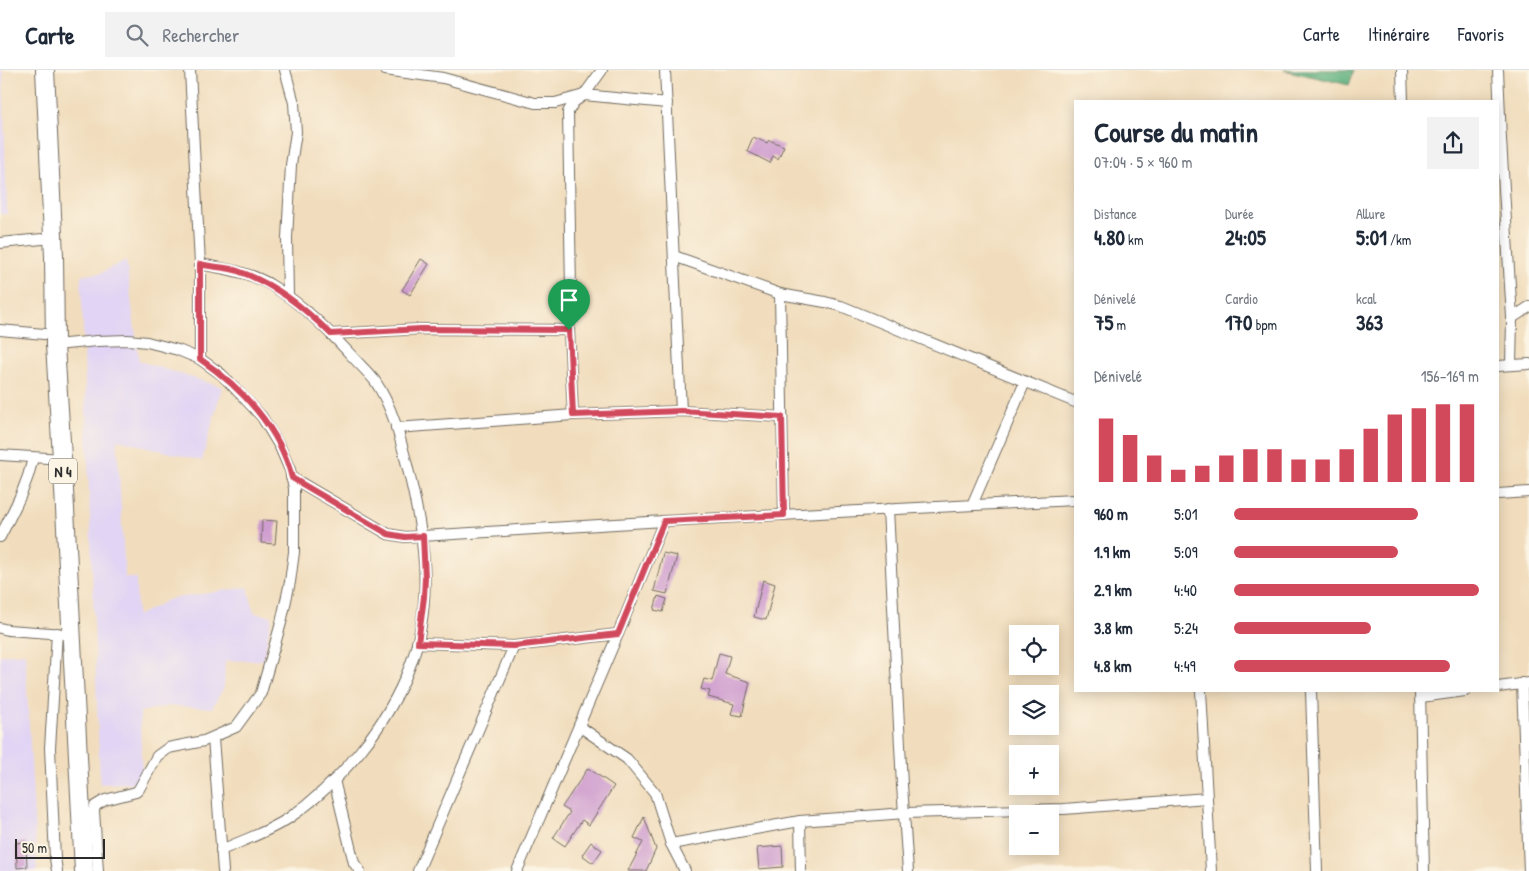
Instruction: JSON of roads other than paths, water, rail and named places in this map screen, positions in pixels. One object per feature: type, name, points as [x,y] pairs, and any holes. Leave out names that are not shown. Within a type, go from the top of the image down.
[{"type":"highway","name":"N 4","points":[[45,70],[53,238],[55,340],[63,459],[64,634],[84,871]]},
{"type":"street","points":[[190,70],[200,264],[200,359]]},
{"type":"street","points":[[285,70],[294,103],[296,132],[287,238],[288,296]]},
{"type":"street","points":[[385,70],[443,78],[535,104],[555,104],[584,95],[667,102]]},
{"type":"street","points":[[573,415],[569,330],[571,291],[568,112],[574,102],[584,95],[602,70]]},
{"type":"street","points":[[664,70],[681,411]]},
{"type":"street","points":[[1402,70],[1402,100]]},
{"type":"street","points":[[1498,70],[1499,100]]},
{"type":"street","points":[[1499,105],[1512,318],[1511,364]]},
{"type":"street","points":[[0,243],[53,238]]},
{"type":"street","points":[[674,256],[780,294],[841,306],[1074,402]]},
{"type":"street","points":[[200,264],[233,270],[270,284],[288,296],[331,334],[375,382],[396,428],[409,471],[423,536],[425,588],[418,643],[410,668],[385,717],[349,764],[320,794],[287,819],[253,837],[221,850]]},
{"type":"street","points":[[780,294],[784,515]]},
{"type":"street","points":[[1512,318],[1529,307]]},
{"type":"street","points":[[331,334],[421,329],[569,330]]},
{"type":"street","points":[[0,330],[55,340],[128,340],[147,342],[178,350],[200,359],[234,386],[262,417],[280,446],[292,478],[295,505],[294,552],[290,582],[281,623],[261,692],[236,727],[204,741],[168,748],[157,756],[139,790],[105,800],[95,806],[98,871]]},
{"type":"street","points":[[1499,366],[1529,364]]},
{"type":"street","points":[[972,505],[1025,382]]},
{"type":"street","points":[[396,428],[573,415],[681,411],[782,417]]},
{"type":"street","points":[[0,455],[63,459]]},
{"type":"street","points":[[0,537],[28,480],[33,458]]},
{"type":"street","points":[[292,478],[388,534],[405,537],[664,521],[1074,500]]},
{"type":"street","points":[[1499,494],[1529,492]]},
{"type":"street","points":[[888,509],[908,871]]},
{"type":"street","points":[[517,871],[664,521]]},
{"type":"street","points":[[0,628],[64,634],[50,748],[57,871]]},
{"type":"street","points":[[418,643],[514,646],[618,634]]},
{"type":"street","points":[[418,871],[514,646]]},
{"type":"street","points":[[1499,687],[1525,683],[1529,871]]},
{"type":"street","points":[[1201,692],[1211,871]]},
{"type":"street","points":[[1311,692],[1317,871]]},
{"type":"street","points":[[1424,871],[1421,694],[1450,692]]},
{"type":"street","points":[[579,726],[627,759],[655,793],[671,844],[685,871]]},
{"type":"street","points":[[213,738],[223,871]]},
{"type":"street","points":[[334,780],[354,863],[360,871]]},
{"type":"street","points":[[671,844],[800,821],[905,813],[1064,809],[1207,798]]},
{"type":"street","points":[[800,821],[801,871]]}]
